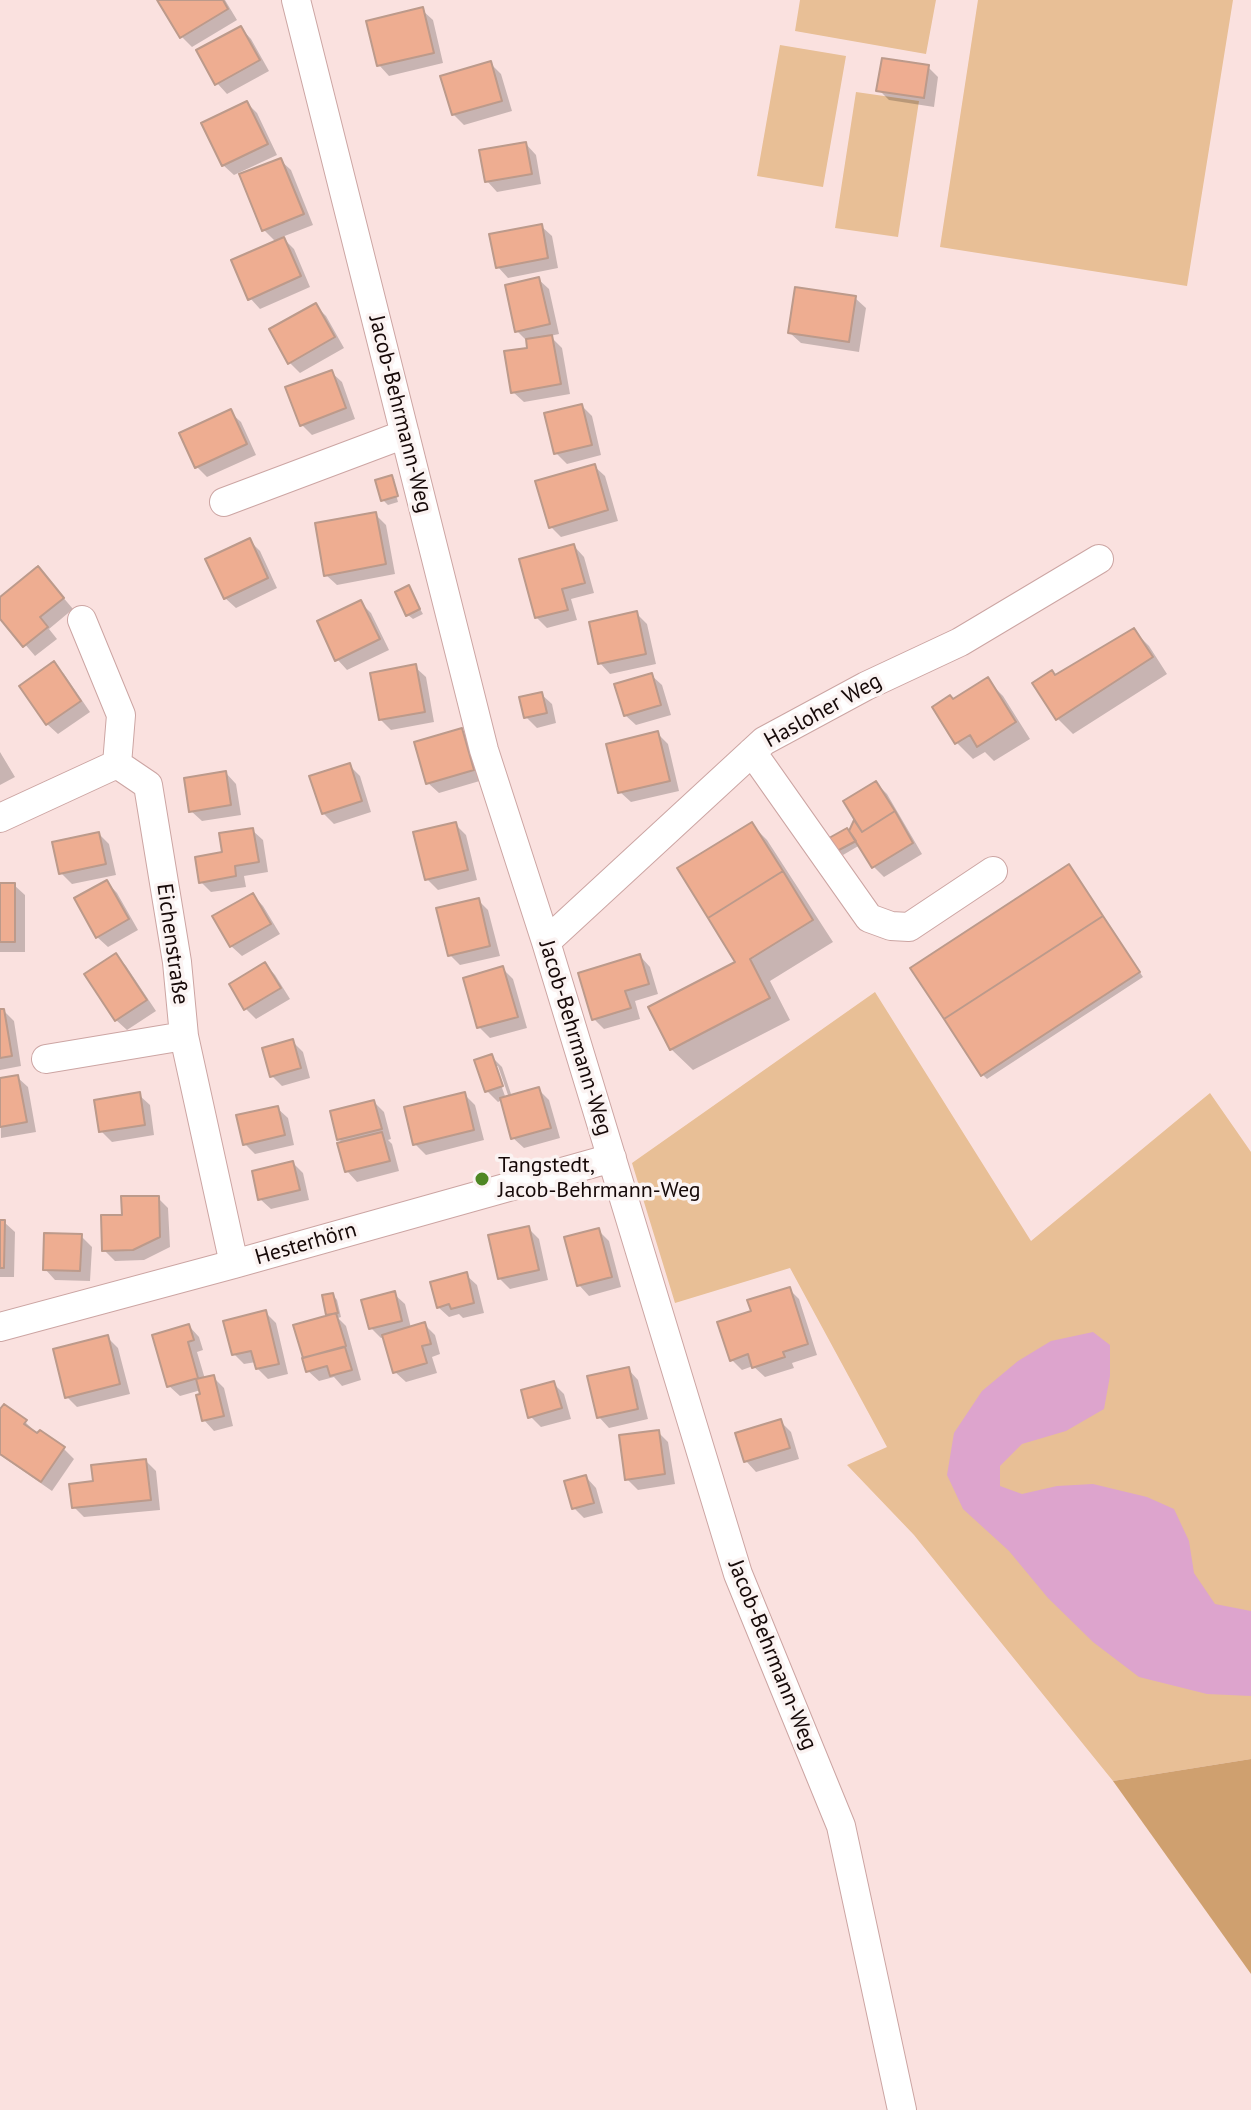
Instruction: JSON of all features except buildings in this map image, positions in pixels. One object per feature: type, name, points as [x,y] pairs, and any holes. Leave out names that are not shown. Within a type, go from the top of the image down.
[{"type":"street","name":"Jacob-Behrmann-Weg","points":[[296,0],[484,750],[546,942],[738,1574],[841,1826],[902,2110]]},
{"type":"street","points":[[224,502],[405,434]]},
{"type":"street","name":"Hasloher Weg","points":[[546,942],[764,741],[866,686],[960,642],[1099,559]]},
{"type":"street","points":[[0,818],[117,764],[121,715],[82,620]]},
{"type":"street","points":[[752,752],[869,918],[891,926],[909,927],[993,871]]},
{"type":"street","name":"Eichenstraße","points":[[117,764],[148,785],[177,962],[184,1036],[234,1264]]},
{"type":"street","points":[[46,1059],[184,1036]]},
{"type":"street","name":"Hesterhörn","points":[[0,1327],[612,1158]]},
{"type":"shaded area","points":[[800,0],[936,0],[926,54],[795,31]]},
{"type":"shaded area","points":[[978,0],[1233,0],[1187,286],[940,247]]},
{"type":"shaded area","points":[[780,45],[846,56],[823,187],[757,176]]},
{"type":"shaded area","points":[[856,92],[919,101],[898,237],[835,228]]},
{"type":"shaded area","points":[[875,992],[1031,1241],[1210,1093],[1251,1152],[1251,1759],[1113,1781],[914,1535],[847,1465],[887,1447],[790,1268],[675,1303],[632,1163]]},
{"type":"shaded area","points":[[1093,1332],[1110,1345],[1110,1376],[1104,1409],[1066,1431],[1022,1444],[1000,1466],[1000,1486],[1022,1494],[1057,1486],[1093,1484],[1147,1497],[1174,1509],[1189,1541],[1194,1573],[1215,1604],[1251,1611],[1251,1696],[1207,1694],[1139,1677],[1093,1642],[1048,1598],[1009,1551],[963,1509],[947,1475],[954,1433],[982,1391],[1018,1361],[1051,1341]]},
{"type":"shaded area","points":[[1251,1759],[1251,1974],[1113,1781]]},
{"type":"place","name":"Tangstedt, Jacob-Behrmann-Weg","points":[[482,1179]]}]
